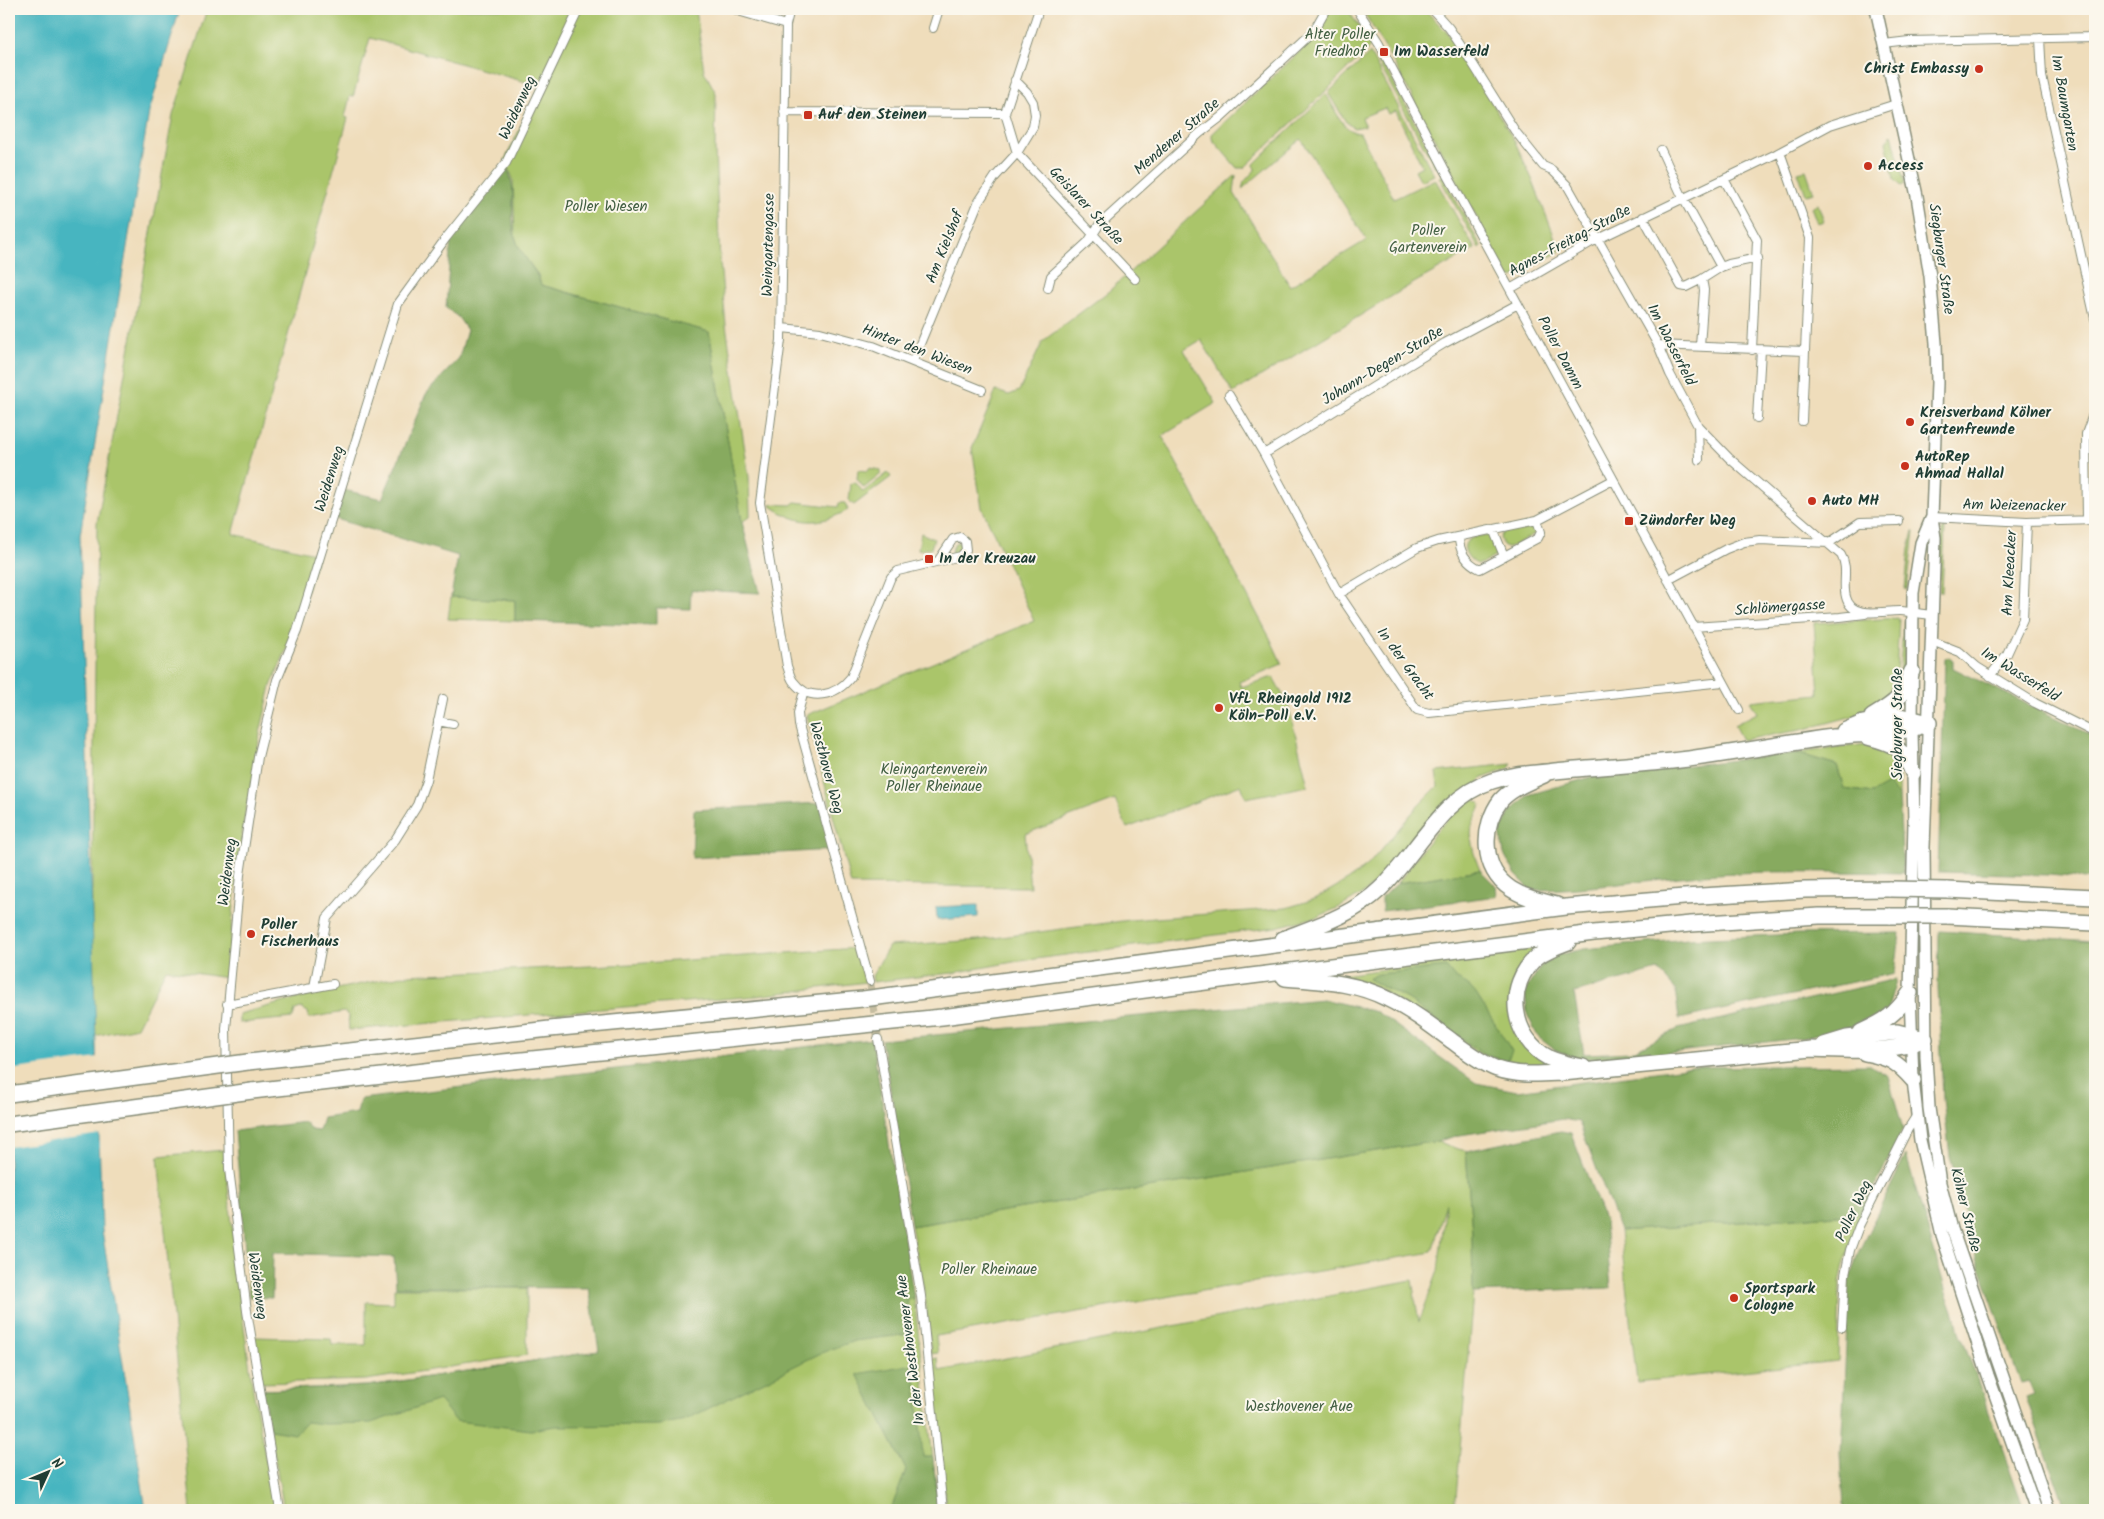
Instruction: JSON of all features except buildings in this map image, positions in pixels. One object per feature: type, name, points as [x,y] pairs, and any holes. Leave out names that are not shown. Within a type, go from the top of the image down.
[{"type":"highway","points":[[1860,729],[1895,703],[1904,693],[1912,671]]},
{"type":"highway","points":[[1259,949],[1338,918],[1363,903],[1400,869],[1443,813],[1465,794],[1490,781],[1515,775],[1672,761],[1770,748],[1825,738],[1860,729],[1929,723]]},
{"type":"highway","points":[[1860,729],[1896,746],[1903,752],[1913,773]]},
{"type":"highway","points":[[1550,772],[1518,787],[1502,799],[1492,814],[1487,831],[1486,850],[1495,872],[1508,888],[1526,898],[1566,907]]},
{"type":"highway","points":[[9,1094],[248,1062],[550,1029],[863,999],[1259,949],[1566,907],[1749,894],[1890,889],[2095,897]]},
{"type":"highway","points":[[9,1124],[252,1091],[503,1062],[942,1017],[1594,933],[1701,923],[1818,916],[1948,916],[2095,924]]},
{"type":"highway","points":[[1592,1069],[1549,1058],[1534,1046],[1522,1031],[1516,1014],[1515,994],[1524,974],[1537,957],[1550,949],[1594,933]]},
{"type":"highway","points":[[1251,976],[1334,982],[1358,987],[1388,998],[1427,1022],[1475,1058],[1498,1069],[1522,1074],[1562,1073],[1849,1044],[1897,1032],[1916,1040]]},
{"type":"highway","points":[[1849,1044],[1899,1009],[1910,993]]},
{"type":"highway","points":[[1849,1044],[1900,1064],[1913,1080]]},
{"type":"main road","name":"Siegburger Straße","points":[[1876,9],[1922,220],[1934,316],[1937,415],[1932,517],[1935,538],[1924,904]]},
{"type":"main road","name":"Siegburger Straße","points":[[1912,933],[1913,613],[1921,543],[1932,517]]},
{"type":"main road","name":"Kölner Straße","points":[[1924,904],[1913,1080],[1929,1186],[1942,1235],[1988,1375],[2036,1510]]},
{"type":"main road","name":"Kölner Straße","points":[[1912,933],[1910,993],[1940,1183],[1952,1229],[2049,1510]]},
{"type":"street","name":"Weidenweg","points":[[280,1510],[248,1320],[229,1169],[227,1004],[240,875],[258,757],[277,680],[297,631],[398,304],[446,238],[506,162],[579,9]]},
{"type":"street","points":[[738,9],[738,11],[786,25]]},
{"type":"street","name":"Weingartengasse","points":[[790,9],[786,25],[782,328],[760,503],[787,666],[793,680],[804,691]]},
{"type":"street","points":[[933,28],[939,9]]},
{"type":"street","points":[[1017,153],[1005,113],[1039,9]]},
{"type":"street","name":"Mendener Straße","points":[[1048,288],[1051,276],[1088,242],[1106,219],[1200,133],[1221,117],[1312,32],[1326,9]]},
{"type":"street","name":"Poller Damm","points":[[1357,9],[1379,44],[1739,710]]},
{"type":"street","name":"Im Wasserfeld","points":[[1432,9],[1449,28],[1472,61],[1515,131],[1542,166],[1552,170],[1568,185],[1658,345],[1670,374],[1698,426],[1730,458],[1829,543],[1844,560],[1845,592],[1848,603],[1854,609],[1870,613],[1896,611],[1932,615]]},
{"type":"street","points":[[1884,44],[1909,41],[2095,37]]},
{"type":"street","name":"Im Baumgarten","points":[[2040,38],[2042,76],[2095,319]]},
{"type":"street","name":"Am Kielshof","points":[[913,361],[978,203],[995,177],[1017,153],[1033,127],[1035,115],[1032,102],[1027,92],[1015,80]]},
{"type":"street","name":"Agnes-Freitag-Straße","points":[[1510,288],[1643,217],[1780,152],[1840,120],[1896,104]]},
{"type":"street","points":[[784,112],[1005,113]]},
{"type":"street","points":[[1661,150],[1683,198],[1721,267]]},
{"type":"street","points":[[1780,152],[1809,231],[1802,422]]},
{"type":"street","name":"Geislarer Straße","points":[[1017,153],[1135,279]]},
{"type":"street","points":[[1724,179],[1757,240],[1757,418]]},
{"type":"street","name":"Agnes-Freitag-Straße","points":[[1643,217],[1676,279],[1683,287],[1702,279]]},
{"type":"street","points":[[1700,346],[1704,299],[1702,279],[1721,267],[1758,258]]},
{"type":"street","name":"Johann-Degen-Straße","points":[[1264,454],[1445,344],[1518,304]]},
{"type":"street","name":"Hinter den Wiesen","points":[[782,328],[820,332],[873,346],[982,390]]},
{"type":"street","points":[[1658,345],[1805,351]]},
{"type":"street","name":"In der Gracht","points":[[1229,395],[1264,454],[1339,594],[1417,710],[1423,713],[1723,682]]},
{"type":"street","points":[[2091,520],[2086,434],[2095,410]]},
{"type":"street","points":[[1698,426],[1699,460]]},
{"type":"street","points":[[1339,594],[1417,548],[1537,520],[1613,480]]},
{"type":"street","name":"Am Weizenacker","points":[[1932,517],[2027,522],[2091,520]]},
{"type":"street","points":[[1459,537],[1459,545],[1469,564],[1480,569],[1538,538],[1541,532],[1537,520]]},
{"type":"street","points":[[1668,580],[1726,549],[1744,542],[1760,540],[1829,543],[1860,522],[1899,521]]},
{"type":"street","name":"Am Kleeacker","points":[[1990,676],[2008,654],[2023,619],[2027,522]]},
{"type":"street","points":[[1493,529],[1504,556]]},
{"type":"street","points":[[804,691],[824,695],[833,693],[845,685],[851,677],[891,577],[898,571],[938,561]]},
{"type":"street","name":"Schlömergasse","points":[[1693,627],[1840,617],[1870,613]]},
{"type":"street","name":"Im Wasserfeld","points":[[1932,640],[1960,652],[1990,676],[2035,703],[2095,733]]},
{"type":"street","name":"Westhover Weg","points":[[804,691],[798,713],[799,725],[870,981]]},
{"type":"street","points":[[314,987],[327,918],[378,861],[405,826],[417,805],[426,780],[443,699]]},
{"type":"street","points":[[438,721],[453,724]]},
{"type":"street","points":[[227,1004],[333,984]]},
{"type":"street","name":"In der Westhovener Aue","points":[[878,1039],[921,1296],[943,1510]]},
{"type":"street","name":"Poller Weg","points":[[1842,1327],[1845,1275],[1850,1250],[1859,1226],[1908,1129],[1917,1116]]},
{"type":"green space","name":"Poller Wiesen","points":[[207,9],[696,9],[704,71],[716,93],[715,150],[720,262],[726,325],[749,477],[750,516],[742,522],[709,332],[541,285],[538,275],[519,249],[515,236],[513,179],[505,160],[540,86],[370,38],[353,97],[350,96],[345,117],[348,118],[233,534],[318,554],[293,634],[271,686],[260,733],[251,796],[246,808],[237,872],[227,978],[166,969],[137,1027],[90,1037],[97,523],[173,115]]},
{"type":"green space","name":"Alter Poller Friedhof","points":[[1330,9],[1347,9],[1372,45],[1244,168],[1237,168],[1212,139],[1212,134],[1313,39]]},
{"type":"green space","points":[[1362,9],[1424,9],[1446,31],[1472,68],[1516,144],[1560,251],[1513,278],[1508,276],[1394,63]]},
{"type":"green space","points":[[1370,53],[1434,175],[1421,181],[1415,170],[1422,166],[1396,111],[1388,114],[1385,108],[1362,117],[1365,126],[1354,128],[1346,122],[1328,93]]},
{"type":"green space","points":[[1382,60],[1437,164],[1435,167],[1378,62]]},
{"type":"green space","points":[[1326,94],[1344,124],[1354,132],[1360,133],[1394,199],[1435,179],[1475,249],[1412,284],[1233,393],[1201,340],[1184,350],[1216,403],[1162,436],[1282,664],[1239,682],[1241,687],[1273,677],[1288,704],[1308,786],[1246,798],[1241,785],[1127,828],[1115,800],[1025,834],[1030,887],[851,885],[807,715],[1034,621],[982,508],[972,448],[996,391],[1009,395],[1019,391],[1043,341],[1109,291],[1236,175],[1234,193],[1290,286],[1367,240],[1301,139],[1242,189],[1244,182],[1255,170],[1254,164]]},
{"type":"green space","points":[[1892,134],[1905,184],[1901,186],[1894,179],[1886,142]]},
{"type":"green space","points":[[507,168],[512,185],[513,228],[517,244],[536,273],[541,285],[709,332],[742,522],[760,593],[691,590],[690,609],[656,608],[656,625],[515,621],[515,600],[451,597],[458,556],[336,519],[344,490],[382,499],[426,394],[459,358],[467,330],[458,317],[446,308],[451,238]]},
{"type":"green space","points":[[1806,170],[1814,193],[1806,195],[1798,172]]},
{"type":"green space","points":[[1443,176],[1481,246],[1479,248],[1439,177]]},
{"type":"green space","points":[[1818,204],[1824,221],[1817,223],[1811,207]]},
{"type":"green space","points":[[869,468],[881,470],[881,474],[864,488],[857,479],[858,470],[868,471]]},
{"type":"green space","points":[[888,473],[891,477],[854,505],[849,501],[851,483],[856,483],[863,492]]},
{"type":"green space","points":[[795,502],[838,507],[839,503],[845,503],[848,510],[828,519],[809,521],[790,517],[771,506],[771,504],[791,505]]},
{"type":"green space","points":[[1531,524],[1537,529],[1536,533],[1509,548],[1503,545],[1500,538],[1505,531]]},
{"type":"green space","points":[[1945,528],[1942,592],[1939,592],[1942,531]]},
{"type":"green space","points":[[1913,531],[1907,590],[1905,589],[1909,549]]},
{"type":"green space","points":[[921,533],[934,539],[931,548],[918,549]]},
{"type":"green space","points":[[1488,535],[1495,544],[1497,555],[1484,563],[1476,563],[1468,556],[1465,551],[1465,545],[1475,537]]},
{"type":"green space","points":[[959,542],[962,545],[961,549],[950,555],[955,543]]},
{"type":"green space","points":[[451,597],[515,600],[515,621],[448,619]]},
{"type":"green space","points":[[1899,618],[1896,678],[1888,697],[1889,702],[1872,711],[1801,730],[1742,740],[1734,725],[1757,713],[1750,701],[1819,694],[1814,623]]},
{"type":"green space","points":[[1904,620],[1906,624],[1904,675],[1898,685]]},
{"type":"green space","points":[[1948,657],[1953,661],[1953,668],[2095,737],[2095,879],[2049,875],[1938,872],[1945,659]]},
{"type":"green space","points":[[1868,744],[1891,748],[1888,754],[1898,767],[1899,795],[1888,785],[1872,793],[1844,789],[1837,765],[1796,753]]},
{"type":"green space","points":[[1796,753],[1837,765],[1844,789],[1872,793],[1888,784],[1899,795],[1903,873],[1726,873],[1595,887],[1531,890],[1516,875],[1504,854],[1500,831],[1511,811],[1528,795],[1595,776]]},
{"type":"green space","points":[[1512,764],[1508,769],[1483,778],[1364,893],[1342,906],[1317,917],[1276,927],[1013,962],[953,973],[873,982],[872,976],[889,946],[979,940],[1130,920],[1286,908],[1315,899],[1351,878],[1368,865],[1418,806],[1438,786],[1436,772]]},
{"type":"green space","points":[[1474,799],[1481,804],[1473,822],[1471,834],[1474,853],[1480,870],[1398,883],[1422,849],[1444,823],[1465,803]]},
{"type":"green space","points":[[820,803],[832,850],[692,858],[694,810]]},
{"type":"green space","points":[[1480,870],[1496,886],[1497,896],[1382,911],[1382,897],[1398,883]]},
{"type":"green space","points":[[1939,931],[2095,941],[2095,1510],[2066,1510],[2026,1397],[2034,1394],[2029,1382],[2021,1384],[1979,1265],[1950,1156],[1943,1099],[1938,987]]},
{"type":"green space","points":[[1900,933],[1895,973],[1679,1019],[1675,989],[1658,970],[1574,993],[1584,1054],[1631,1052],[1678,1029],[1896,979],[1890,1000],[1889,1012],[1858,1025],[1802,1038],[1632,1057],[1579,1059],[1555,1050],[1538,1037],[1527,1014],[1525,991],[1541,966],[1558,955],[1584,949],[1688,939],[1798,934]]},
{"type":"green space","points":[[857,948],[866,982],[757,996],[349,1030],[348,1015],[344,1012],[309,1018],[308,1012],[301,1008],[295,1010],[293,1018],[239,1023],[239,1014],[326,991],[407,975],[631,964]]},
{"type":"green space","points":[[1530,949],[1533,952],[1512,1020],[1563,1068],[1517,1067],[1479,1054],[1380,989],[1342,975]]},
{"type":"green space","points":[[1446,967],[1455,978],[1467,984],[1476,994],[1512,1051],[1507,1061],[1480,1052],[1407,999],[1368,979],[1377,974]]},
{"type":"green space","points":[[1323,999],[1377,1012],[1476,1083],[1517,1091],[1692,1067],[1870,1065],[1888,1076],[1903,1129],[1862,1213],[1620,1231],[1579,1122],[1563,1119],[911,1226],[895,1114],[881,1040]]},
{"type":"green space","points":[[872,1039],[914,1298],[907,1299],[911,1334],[854,1341],[821,1353],[685,1420],[659,1425],[556,1426],[531,1430],[456,1421],[439,1400],[371,1423],[324,1424],[306,1422],[295,1434],[270,1430],[262,1390],[368,1386],[599,1351],[589,1288],[396,1287],[394,1257],[273,1253],[272,1298],[249,1297],[235,1131],[305,1122],[311,1130],[319,1131],[323,1118],[357,1113],[360,1099]]},
{"type":"green space","points":[[1561,1131],[1571,1133],[1605,1222],[1611,1288],[1473,1293],[1472,1232],[1466,1151]]},
{"type":"green space","points":[[1438,1141],[1466,1151],[1472,1232],[1473,1293],[1455,1510],[946,1510],[931,1359],[938,1358],[939,1371],[1412,1280],[1419,1322],[1438,1271],[1446,1203],[1432,1252],[936,1336],[938,1353],[931,1354],[925,1297],[911,1226]]},
{"type":"green space","points":[[224,1150],[240,1299],[253,1390],[275,1510],[191,1510],[158,1156]]},
{"type":"green space","points":[[1906,1155],[1947,1295],[2024,1510],[1844,1510],[1841,1453],[1849,1281],[1858,1253]]},
{"type":"green space","name":"Sportspark Cologne","points":[[1862,1213],[1840,1282],[1838,1361],[1637,1382],[1620,1231]]},
{"type":"green space","points":[[394,1288],[527,1288],[527,1355],[366,1380],[261,1383],[254,1337],[331,1339],[332,1345],[366,1345],[366,1302],[394,1303]]},
{"type":"green space","points":[[914,1297],[939,1510],[284,1510],[263,1390],[368,1386],[600,1351]]},
{"type":"green space","points":[[914,1364],[923,1457],[933,1457],[938,1510],[888,1510],[891,1509],[906,1470],[857,1374]]},
{"type":"water","points":[[9,9],[180,9],[149,112],[80,535],[102,1230],[146,1510],[9,1510]]},
{"type":"water","points":[[978,905],[978,917],[937,920],[936,907]]},
{"type":"pier","points":[[99,1058],[101,1134],[9,1147],[9,1070]]},
{"type":"tunnel","points":[[870,981],[878,1039]]},
{"type":"place","name":"Im Wasserfeld","points":[[1384,52]]},
{"type":"place","name":"Christ Embassy","points":[[1979,69]]},
{"type":"place","name":"Auf den Steinen","points":[[808,115]]},
{"type":"place","name":"Access","points":[[1868,166]]},
{"type":"place","name":"Kreisverband Kölner Gartenfreunde","points":[[1910,422]]},
{"type":"place","name":"AutoRep Ahmad Hallal","points":[[1905,466]]},
{"type":"place","name":"Auto MH","points":[[1812,501]]},
{"type":"place","name":"Zündorfer Weg","points":[[1629,521]]},
{"type":"place","name":"In der Kreuzau","points":[[929,559]]},
{"type":"place","name":"VfL Rheingold 1912 Köln-Poll e.V.","points":[[1219,708]]},
{"type":"place","name":"Poller Fischerhaus","points":[[251,934]]},
{"type":"place","name":"Sportspark Cologne","points":[[1734,1298]]},
{"type":"park label","name":"Poller Gartenverein","points":[[1428,240]]},
{"type":"park label","name":"Kleingartenverein Poller Rheinaue","points":[[934,778]]},
{"type":"park label","name":"Poller Rheinaue","points":[[989,1270]]},
{"type":"park label","name":"Westhovener Aue","points":[[1299,1407]]}]
